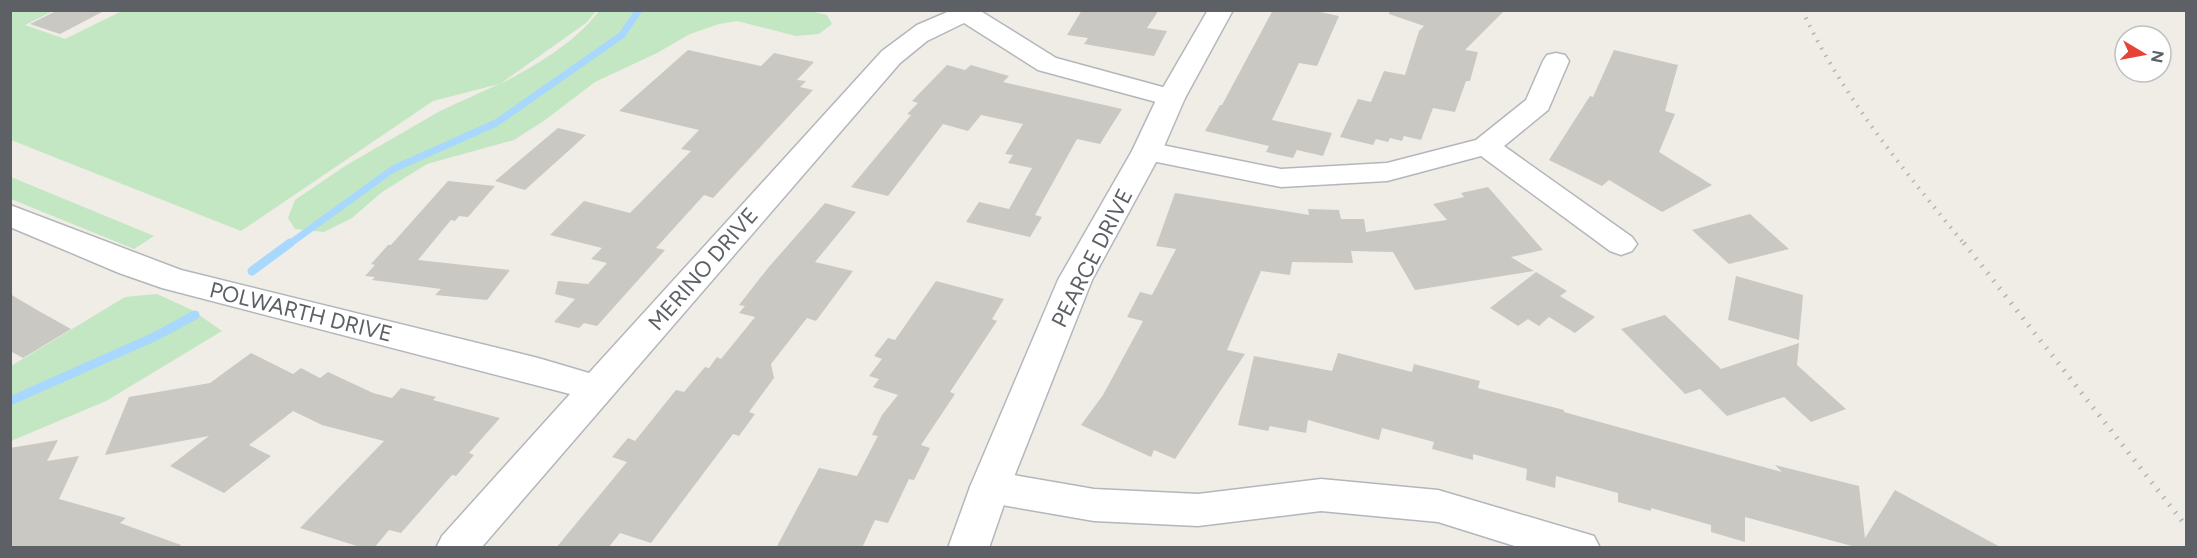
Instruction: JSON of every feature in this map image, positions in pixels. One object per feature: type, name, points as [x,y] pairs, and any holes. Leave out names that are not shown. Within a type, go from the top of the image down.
[{"type":"street","name":"PEARCE DRIVE","points":[[968,548],[990,487],[1075,280],[1147,151],[1171,98],[1221,10]]},
{"type":"street","points":[[966,12],[1047,64],[1171,98]]},
{"type":"street","name":"MERINO DRIVE","points":[[456,548],[891,57],[912,38],[939,22],[966,12]]},
{"type":"street","points":[[1147,151],[1281,178],[1387,172],[1486,146],[1538,104],[1556,61]]},
{"type":"street","points":[[1486,146],[1621,244]]},
{"type":"street","name":"POLWARTH DRIVE","points":[[10,215],[131,265],[174,280],[538,371],[598,389]]},
{"type":"street","points":[[990,487],[1094,506],[1187,510],[1321,495],[1438,506],[1580,548]]},
{"type":"green space","points":[[10,11],[53,11],[25,25],[65,39],[122,11],[596,11],[586,23],[500,84],[527,70],[567,43],[599,11],[810,11],[827,15],[832,24],[819,34],[796,36],[737,21],[719,24],[690,34],[657,53],[595,82],[514,140],[427,164],[382,192],[352,218],[324,232],[295,229],[288,218],[295,200],[345,166],[440,111],[499,84],[433,101],[241,231],[11,140]]},
{"type":"green space","points":[[11,177],[154,236],[134,249],[11,199]]},
{"type":"green space","points":[[157,294],[192,310],[222,331],[106,401],[11,441],[11,366],[125,297]]},
{"type":"building","points":[[58,10],[106,10],[60,34],[30,24]]},
{"type":"building","points":[[1082,10],[1159,10],[1147,28],[1167,31],[1154,56],[1084,44],[1088,38],[1067,35]]},
{"type":"building","points":[[1273,10],[1311,10],[1339,16],[1317,66],[1299,63],[1272,120],[1332,133],[1323,156],[1297,150],[1293,158],[1266,152],[1269,146],[1205,131],[1222,105]]},
{"type":"building","points":[[1390,10],[1505,10],[1465,50],[1478,52],[1470,81],[1466,81],[1455,112],[1433,108],[1421,140],[1404,136],[1402,141],[1390,138],[1388,142],[1376,139],[1373,145],[1340,137],[1358,99],[1371,102],[1384,71],[1405,75],[1419,31],[1424,26],[1389,14]]},
{"type":"building","points":[[688,50],[761,66],[774,53],[814,62],[797,80],[806,81],[800,87],[813,90],[713,198],[704,195],[656,248],[665,250],[597,326],[584,323],[579,328],[554,322],[575,299],[555,294],[558,281],[588,284],[607,263],[591,259],[602,248],[550,235],[584,201],[630,213],[691,151],[681,149],[699,130],[619,111]]},
{"type":"building","points":[[1614,50],[1678,65],[1665,111],[1675,114],[1659,152],[1712,185],[1662,212],[1609,180],[1602,186],[1549,160],[1590,96],[1593,97]]},
{"type":"building","points":[[947,65],[965,70],[971,65],[1009,76],[1003,82],[1122,109],[1100,144],[1077,139],[1035,215],[1042,217],[1030,237],[966,222],[979,202],[1009,209],[1032,168],[1008,163],[1013,155],[1005,154],[1023,124],[981,115],[968,131],[943,124],[888,196],[851,187],[911,115],[907,114],[918,103],[912,101]]},
{"type":"building","points":[[558,128],[586,135],[525,190],[495,181]]},
{"type":"building","points":[[448,181],[495,186],[468,217],[459,216],[455,221],[451,220],[418,260],[510,270],[487,300],[435,295],[441,289],[372,280],[375,277],[365,276],[375,265],[371,264]]},
{"type":"building","points":[[1488,187],[1543,250],[1511,257],[1534,271],[1415,290],[1393,252],[1351,251],[1353,263],[1292,262],[1290,275],[1261,271],[1227,350],[1245,354],[1175,459],[1154,450],[1151,457],[1081,425],[1103,395],[1143,321],[1127,317],[1140,292],[1152,295],[1176,249],[1156,246],[1175,193],[1309,215],[1308,209],[1339,210],[1341,219],[1364,219],[1366,232],[1447,220],[1433,204],[1464,197],[1461,193]]},
{"type":"building","points":[[825,203],[856,212],[815,262],[853,271],[816,321],[807,318],[771,364],[774,378],[749,412],[755,414],[739,436],[733,434],[651,543],[620,533],[608,548],[556,548],[627,462],[612,457],[628,438],[635,441],[676,390],[684,392],[705,367],[709,368],[717,357],[721,359],[755,317],[739,313],[745,306],[739,305]]},
{"type":"building","points":[[1750,214],[1789,249],[1729,264],[1692,230]]},
{"type":"building","points":[[1536,272],[1567,291],[1560,296],[1595,317],[1575,333],[1549,317],[1539,326],[1528,319],[1518,326],[1490,308]]},
{"type":"building","points":[[1736,276],[1803,295],[1799,340],[1728,320]]},
{"type":"building","points":[[936,281],[1004,299],[992,319],[997,321],[950,392],[955,394],[921,445],[930,448],[914,480],[909,479],[888,523],[875,520],[862,548],[776,548],[819,468],[857,476],[878,436],[872,435],[882,415],[898,395],[873,387],[879,379],[869,376],[882,359],[874,356],[888,338],[895,340]]},
{"type":"building","points":[[10,294],[71,329],[23,358],[10,351]]},
{"type":"building","points":[[1665,315],[1721,369],[1799,343],[1797,365],[1846,409],[1811,422],[1784,397],[1727,416],[1700,389],[1685,394],[1621,329]]},
{"type":"building","points":[[251,353],[293,374],[301,368],[320,378],[328,372],[373,393],[392,398],[401,388],[436,397],[433,400],[500,418],[469,453],[474,455],[456,476],[452,475],[401,533],[389,530],[374,548],[363,548],[300,528],[384,441],[322,425],[293,411],[249,445],[271,456],[224,493],[170,466],[209,436],[105,455],[129,397],[210,383]]},
{"type":"building","points":[[1338,353],[1412,372],[1414,364],[1480,381],[1478,388],[1564,410],[1564,412],[1661,439],[1782,472],[1775,465],[1859,486],[1865,538],[1895,490],[2002,548],[1859,548],[1745,517],[1745,542],[1711,532],[1711,525],[1651,508],[1651,511],[1618,502],[1618,493],[1556,476],[1555,488],[1526,480],[1527,469],[1473,454],[1473,460],[1432,449],[1434,442],[1382,428],[1379,440],[1308,420],[1306,433],[1270,426],[1268,431],[1238,425],[1254,356],[1332,371]]},
{"type":"building","points":[[58,440],[47,461],[79,456],[59,499],[126,518],[120,523],[181,545],[180,548],[10,548],[10,448]]},
{"type":"waterway","points":[[288,245],[393,169],[496,123],[622,35],[639,10]]},
{"type":"waterway","points":[[252,271],[290,243]]},
{"type":"waterway","points":[[10,401],[154,337],[195,315]]},
{"type":"railway","points":[[1802,10],[1836,73],[1876,132],[1965,245]]},
{"type":"railway","points":[[1964,243],[2186,526]]}]
